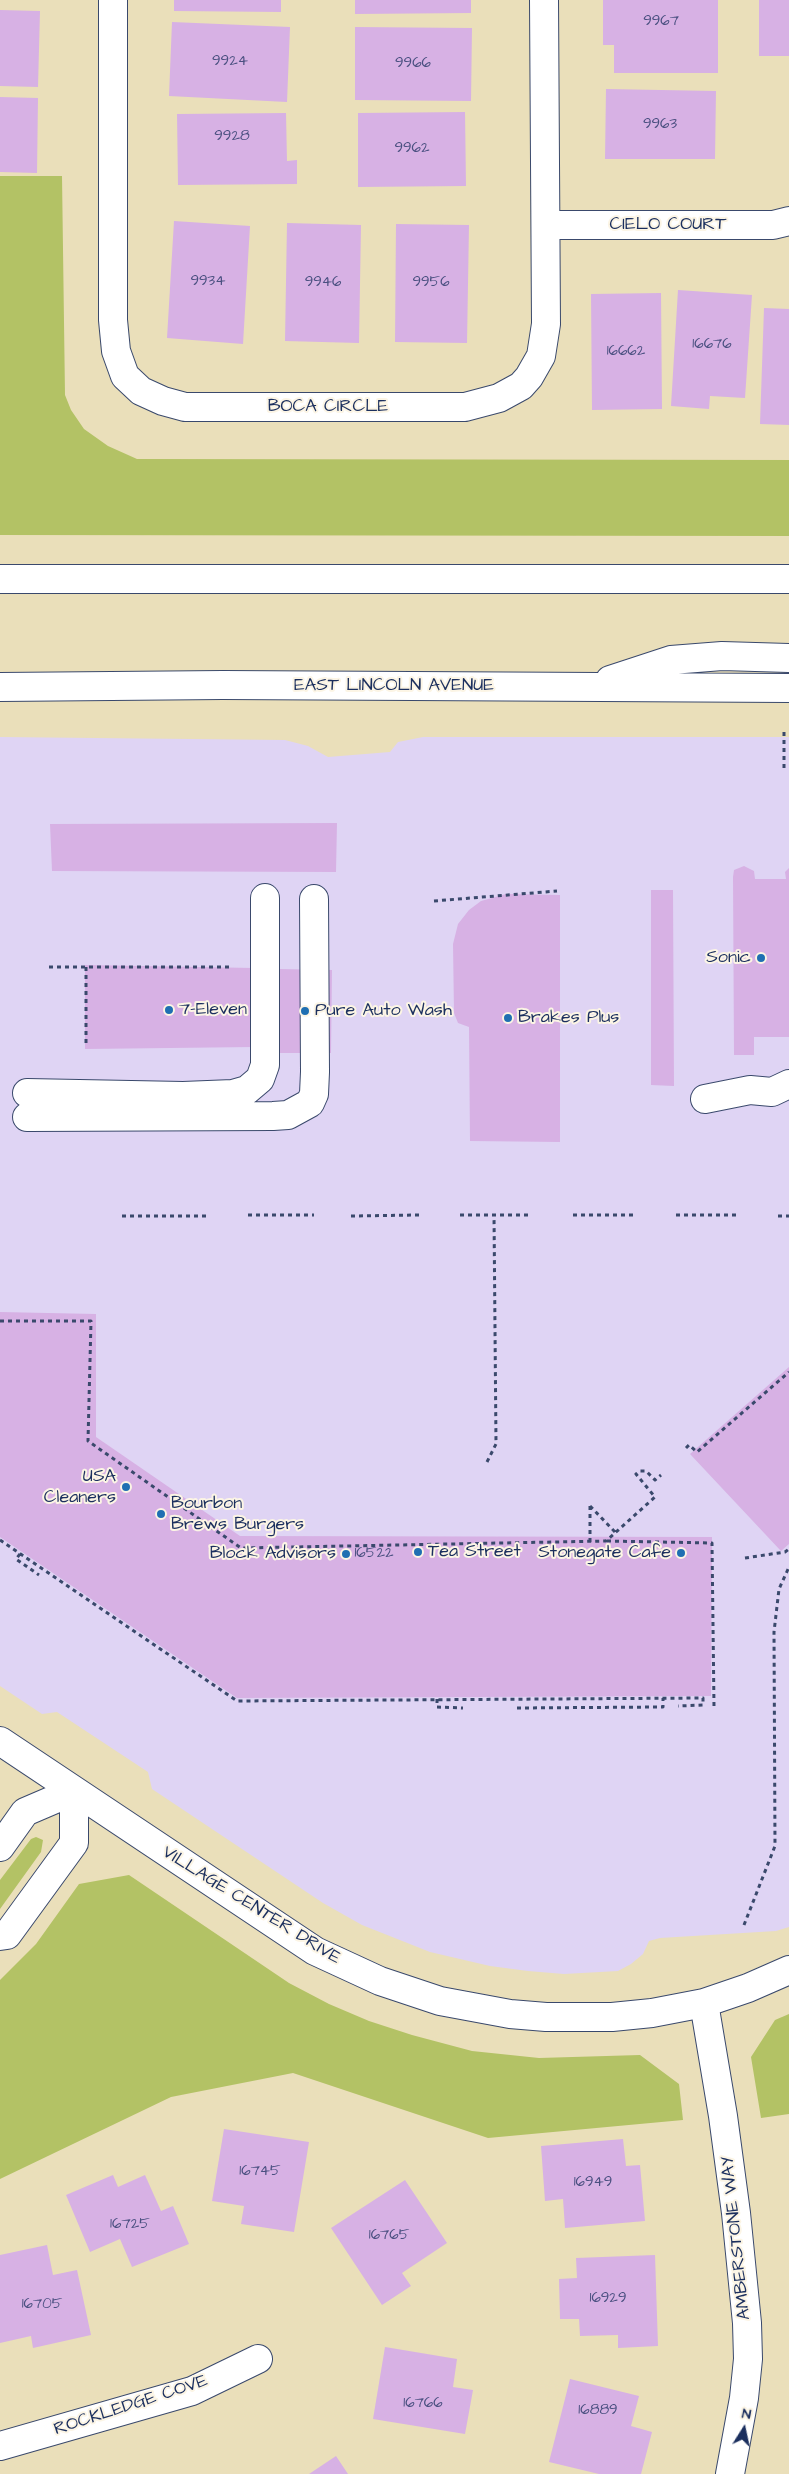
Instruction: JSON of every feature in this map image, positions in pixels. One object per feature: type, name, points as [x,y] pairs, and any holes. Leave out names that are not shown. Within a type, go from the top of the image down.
[{"type":"street","name":"BOCA CIRCLE","points":[[113,0],[113,320],[116,350],[125,376],[141,391],[163,401],[186,407],[465,407],[499,398],[521,386],[529,377],[541,356],[546,324],[544,0]]},
{"type":"street","name":"CIELO COURT","points":[[546,225],[774,225],[789,221]]},
{"type":"street","points":[[0,579],[789,578]]},
{"type":"street","points":[[590,688],[671,660],[722,656],[789,658]]},
{"type":"street","name":"EAST LINCOLN AVENUE","points":[[0,687],[243,685],[789,688]]},
{"type":"street","points":[[265,898],[265,1065],[260,1079],[254,1085],[247,1090],[226,1094],[27,1105],[273,1116],[288,1115],[310,1103],[314,1094],[315,1072],[314,899]]},
{"type":"street","points":[[705,1099],[750,1090],[772,1092],[789,1084]]},
{"type":"street","name":"VILLAGE CENTER DRIVE","points":[[0,1741],[315,1951],[362,1974],[407,1991],[476,2009],[546,2017],[612,2017],[652,2013],[704,2003],[734,1993],[789,1970]]},
{"type":"street","points":[[0,1847],[25,1812],[74,1791],[74,1843],[7,1935],[0,1936]]},
{"type":"street","name":"AMBERSTONE WAY","points":[[704,2003],[723,2116],[747,2323],[748,2359],[744,2398],[730,2474]]},
{"type":"street","name":"ROCKLEDGE COVE","points":[[0,2446],[192,2391],[258,2359]]},
{"type":"path","points":[[784,732],[784,770]]},
{"type":"path","points":[[434,900],[557,891]]},
{"type":"path","points":[[49,966],[238,966]]},
{"type":"path","points":[[86,967],[86,1047]]},
{"type":"path","points":[[460,1214],[529,1215]]},
{"type":"path","points":[[248,1215],[314,1215]]},
{"type":"path","points":[[351,1216],[418,1215]]},
{"type":"path","points":[[488,1462],[496,1444],[494,1215]]},
{"type":"path","points":[[573,1215],[633,1215]]},
{"type":"path","points":[[676,1215],[739,1215]]},
{"type":"path","points":[[122,1216],[209,1216]]},
{"type":"path","points":[[778,1216],[789,1216]]},
{"type":"path","points":[[0,1321],[91,1321],[88,1441],[241,1548],[606,1541],[712,1543],[714,1707]]},
{"type":"path","points":[[686,1448],[689,1445],[697,1452],[789,1372]]},
{"type":"path","points":[[606,1541],[655,1497],[636,1474],[640,1471],[646,1471],[655,1480],[661,1475]]},
{"type":"path","points":[[590,1542],[590,1506],[616,1533]]},
{"type":"path","points":[[0,1540],[237,1701],[703,1698],[703,1705],[678,1706]]},
{"type":"path","points":[[745,1558],[786,1552],[789,1549]]},
{"type":"path","points":[[20,1554],[16,1559],[39,1576]]},
{"type":"path","points":[[744,1925],[775,1846],[774,1632],[779,1588],[789,1567]]},
{"type":"path","points":[[517,1708],[663,1707],[663,1698]]},
{"type":"path","points":[[437,1699],[437,1707],[463,1708]]},
{"type":"shaded area","points":[[0,737],[285,740],[308,746],[328,757],[390,752],[398,742],[423,737],[789,737],[789,1927],[776,1931],[660,1938],[649,1941],[643,1954],[631,1964],[618,1971],[564,1974],[528,1971],[490,1966],[430,1952],[362,1925],[323,1903],[152,1789],[148,1772],[57,1712],[42,1714],[0,1686]]},
{"type":"green space","points":[[0,176],[62,176],[65,395],[71,410],[84,429],[108,446],[137,459],[789,460],[789,536],[0,535]]},
{"type":"green space","points":[[36,1837],[43,1840],[41,1852],[0,1909],[0,1880],[31,1839]]},
{"type":"green space","points":[[129,1875],[289,1983],[329,2004],[369,2021],[472,2051],[539,2058],[640,2055],[679,2084],[683,2120],[488,2138],[293,2073],[171,2097],[0,2179],[0,1980],[36,1944],[79,1884]]},
{"type":"green space","points":[[789,2014],[789,2114],[761,2118],[751,2057],[775,2020]]},
{"type":"building","points":[[174,0],[281,0],[281,12],[174,11]]},
{"type":"building","points":[[355,0],[471,0],[471,13],[355,14]]},
{"type":"building","points":[[603,0],[718,0],[718,73],[614,73],[614,45],[603,45]]},
{"type":"building","points":[[759,0],[789,0],[789,56],[759,56]]},
{"type":"building","points":[[0,10],[40,11],[38,87],[0,86]]},
{"type":"building","points":[[172,22],[290,27],[287,102],[169,96]]},
{"type":"building","points":[[355,27],[472,28],[471,101],[355,100]]},
{"type":"building","points":[[606,89],[716,91],[715,159],[605,159]]},
{"type":"building","points":[[0,97],[38,98],[37,173],[0,172]]},
{"type":"building","points":[[465,112],[466,186],[358,187],[358,113]]},
{"type":"building","points":[[286,113],[287,161],[297,160],[297,184],[178,185],[177,114]]},
{"type":"building","points":[[174,221],[250,226],[243,344],[167,338]]},
{"type":"building","points":[[287,223],[361,225],[359,343],[285,341]]},
{"type":"building","points":[[396,224],[469,225],[467,343],[395,342]]},
{"type":"building","points":[[678,290],[752,295],[745,398],[710,396],[709,409],[671,406]]},
{"type":"building","points":[[661,293],[662,409],[592,410],[591,294]]},
{"type":"building","points":[[764,308],[789,309],[789,425],[760,424]]},
{"type":"building","points":[[337,823],[336,872],[52,871],[50,824]]},
{"type":"building","name":"Sonic","points":[[744,866],[754,871],[755,879],[786,879],[785,872],[789,868],[789,1037],[754,1037],[754,1055],[734,1055],[733,877],[734,870]]},
{"type":"building","points":[[651,890],[673,890],[674,1086],[651,1085]]},
{"type":"building","name":"Brakes Plus","points":[[506,894],[560,895],[560,1142],[470,1141],[469,1027],[458,1023],[454,1013],[453,944],[458,924],[469,910],[481,901]]},
{"type":"building","name":"7-Eleven","points":[[85,965],[254,968],[254,1047],[85,1049]]},
{"type":"building","name":"Pure Auto Wash","points":[[278,969],[332,970],[331,1053],[280,1053]]},
{"type":"building","points":[[0,1312],[96,1314],[96,1437],[240,1536],[712,1537],[711,1696],[237,1698],[0,1537]]},
{"type":"building","points":[[789,1367],[789,1544],[781,1551],[690,1454]]},
{"type":"building","points":[[224,2129],[309,2142],[294,2232],[241,2224],[244,2206],[212,2201]]},
{"type":"building","points":[[623,2139],[626,2166],[640,2165],[645,2221],[565,2228],[563,2199],[545,2201],[541,2146]]},
{"type":"building","points":[[113,2175],[118,2187],[145,2175],[161,2211],[173,2206],[189,2244],[132,2267],[120,2239],[90,2252],[66,2195]]},
{"type":"building","points":[[405,2180],[447,2243],[402,2273],[411,2286],[382,2305],[331,2228]]},
{"type":"building","points":[[47,2245],[53,2275],[77,2270],[91,2335],[33,2348],[31,2336],[0,2343],[0,2255]]},
{"type":"building","points":[[655,2255],[658,2346],[618,2348],[618,2335],[580,2336],[579,2319],[560,2319],[559,2279],[577,2278],[576,2258]]},
{"type":"building","points":[[385,2347],[457,2359],[453,2387],[473,2390],[465,2434],[373,2419]]},
{"type":"building","points":[[570,2379],[639,2396],[631,2426],[652,2432],[641,2474],[599,2474],[549,2462]]},
{"type":"building","points":[[336,2456],[348,2474],[309,2474]]},
{"type":"place","name":"Sonic","points":[[761,958]]},
{"type":"place","name":"7-Eleven","points":[[169,1010]]},
{"type":"place","name":"Pure Auto Wash","points":[[305,1011]]},
{"type":"place","name":"Brakes Plus","points":[[508,1018]]},
{"type":"place","name":"USA Cleaners","points":[[126,1487]]},
{"type":"place","name":"Bourbon Brews Burgers","points":[[161,1514]]},
{"type":"place","name":"Tea Street","points":[[418,1552]]},
{"type":"place","name":"Stonegate Cafe","points":[[681,1553]]},
{"type":"place","name":"Block Advisors","points":[[346,1554]]}]
